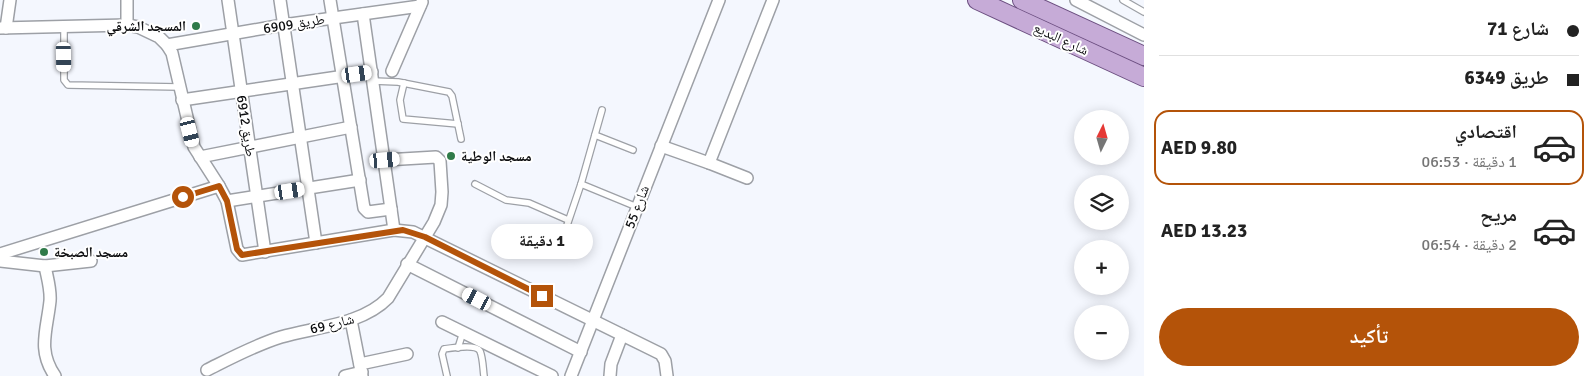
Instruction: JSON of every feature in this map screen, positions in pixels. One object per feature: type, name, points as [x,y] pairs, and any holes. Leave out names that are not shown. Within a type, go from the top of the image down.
[{"type":"main road","name":"شارع البديع","points":[[977,0],[1144,77]]},
{"type":"main road","name":"شارع البديع","points":[[1022,0],[1144,56]]},
{"type":"street","points":[[10,0],[3,28],[127,25],[149,31],[168,45],[172,53],[194,147],[227,201],[238,252],[245,255],[394,230],[413,232],[661,354],[666,360],[667,376]]},
{"type":"street","points":[[127,0],[127,25]]},
{"type":"street","name":"طريق 6912","points":[[228,0],[265,252]]},
{"type":"street","points":[[280,0],[316,243]]},
{"type":"street","points":[[330,0],[366,211],[391,209]]},
{"type":"street","name":"شارع 55","points":[[571,376],[718,0]]},
{"type":"street","points":[[709,162],[773,0]]},
{"type":"street","points":[[1076,0],[1091,3],[1144,35]]},
{"type":"street","points":[[392,71],[422,3]]},
{"type":"street","name":"طريق 6909","points":[[168,45],[284,25],[364,14],[384,6],[422,3]]},
{"type":"street","points":[[364,14],[394,230]]},
{"type":"street","points":[[182,100],[342,76],[372,76]]},
{"type":"street","points":[[200,158],[351,128]]},
{"type":"street","points":[[661,146],[709,162],[747,178]]},
{"type":"street","name":"شارع 69","points":[[206,370],[280,337],[351,320],[382,305],[388,298],[434,222],[441,205],[442,192],[439,158],[435,156],[385,160]]},
{"type":"street","points":[[227,201],[360,180]]},
{"type":"street","points":[[0,254],[219,186]]},
{"type":"street","points":[[0,261],[45,266],[91,261]]},
{"type":"street","points":[[407,264],[580,352]]},
{"type":"street","points":[[45,266],[50,299],[44,350],[48,366],[55,376]]},
{"type":"street","points":[[351,320],[361,371]]},
{"type":"street","points":[[442,322],[552,376]]},
{"type":"street","points":[[610,376],[611,364],[622,335]]},
{"type":"street","points":[[346,376],[407,354]]},
{"type":"lane","points":[[1122,0],[1144,12]]},
{"type":"lane","points":[[64,26],[64,80],[68,85],[179,87]]},
{"type":"lane","points":[[372,76],[449,92],[452,96],[461,139]]},
{"type":"lane","points":[[404,83],[400,100],[403,119],[458,124]]},
{"type":"lane","points":[[558,252],[581,184],[602,110]]},
{"type":"lane","points":[[595,135],[634,150]]},
{"type":"lane","points":[[475,184],[506,200],[529,204],[568,220]]},
{"type":"lane","points":[[581,184],[637,207]]},
{"type":"lane","points":[[458,348],[463,332]]},
{"type":"lane","points":[[447,376],[443,351],[446,348],[473,347],[479,350],[484,376]]},
{"type":"place","name":"المسجد الشرقي","points":[[196,26]]},
{"type":"place","name":"مسجد الوطية","points":[[451,156]]},
{"type":"place","name":"مسجد الصبخة","points":[[44,252]]},
{"type":"route","points":[[183,197],[219,186],[227,201],[237,249],[242,255],[403,230],[425,237],[542,296]]}]
